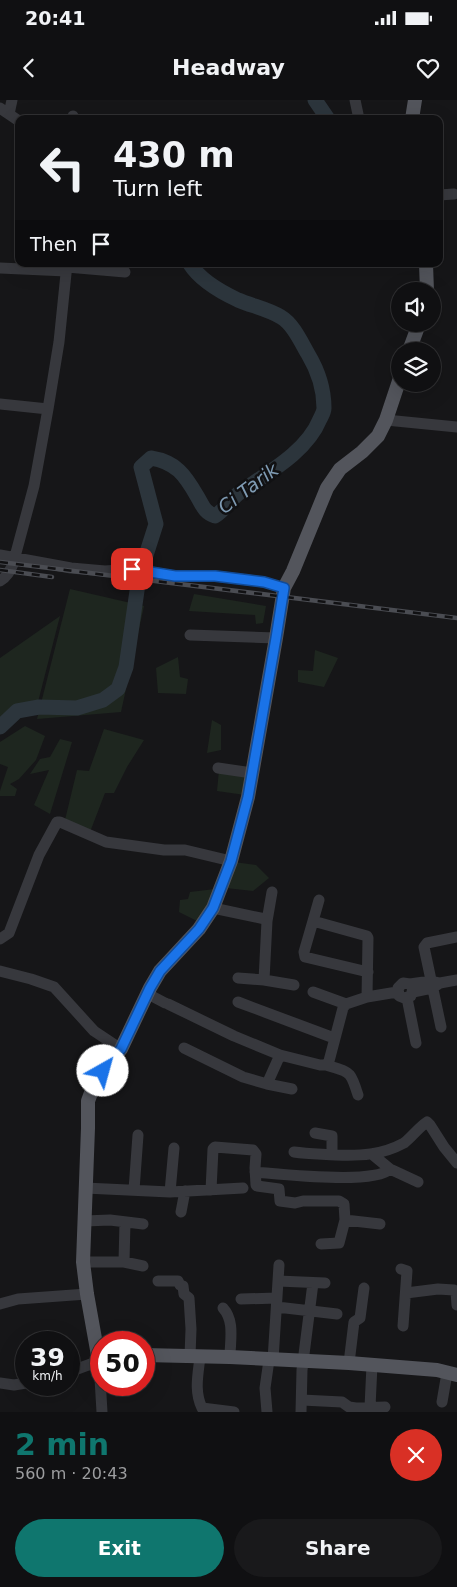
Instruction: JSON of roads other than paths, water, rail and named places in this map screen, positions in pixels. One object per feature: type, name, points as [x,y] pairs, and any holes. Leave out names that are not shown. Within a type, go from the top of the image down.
[{"type":"main road","points":[[413,115],[415,100]]},
{"type":"main road","points":[[426,267],[427,282]]},
{"type":"main road","points":[[93,1331],[83,1262],[88,1101],[95,1082],[121,1049],[160,971],[199,929],[213,908],[231,861],[248,797],[284,588],[293,571],[327,488],[340,469],[362,452],[378,436],[386,420],[395,392]]},
{"type":"main road","points":[[155,1355],[230,1357],[372,1365],[436,1370],[452,1374]]},
{"type":"street","points":[[12,100],[4,111],[15,118]]},
{"type":"street","points":[[355,100],[358,115]]},
{"type":"street","points":[[443,195],[454,194]]},
{"type":"street","points":[[0,581],[10,571],[34,486],[59,342],[67,267]]},
{"type":"street","points":[[0,268],[67,267],[125,272]]},
{"type":"street","points":[[0,404],[48,409]]},
{"type":"street","points":[[386,420],[457,427]]},
{"type":"street","points":[[0,555],[71,568],[105,571],[132,569],[175,576],[215,576],[264,582],[284,588]]},
{"type":"street","points":[[190,635],[276,638]]},
{"type":"street","points":[[218,768],[252,773]]},
{"type":"street","points":[[0,939],[9,933],[39,855],[57,822],[106,842],[164,850],[185,850],[231,861]]},
{"type":"street","points":[[264,980],[267,921],[272,892]]},
{"type":"street","points":[[319,900],[304,952],[305,957],[368,972]]},
{"type":"street","points":[[213,908],[267,921]]},
{"type":"street","points":[[313,921],[367,936],[367,997]]},
{"type":"street","points":[[441,1027],[434,984],[424,944],[457,937]]},
{"type":"street","points":[[0,970],[54,987],[94,1031],[121,1049]]},
{"type":"street","points":[[238,978],[294,984]]},
{"type":"street","points":[[326,1065],[329,1061],[341,1011],[346,1004],[367,997],[407,992],[457,980]]},
{"type":"street","points":[[313,992],[346,1004]]},
{"type":"street","points":[[407,992],[416,1043]]},
{"type":"street","points":[[148,994],[234,1036],[280,1055],[326,1065],[348,1073],[353,1080],[358,1095]]},
{"type":"street","points":[[238,1002],[334,1038]]},
{"type":"street","points":[[184,1048],[243,1077],[292,1089]]},
{"type":"street","points":[[267,1084],[280,1055]]},
{"type":"street","points":[[294,1152],[309,1155],[356,1156],[373,1154],[404,1143],[425,1123],[430,1125],[457,1163]]},
{"type":"street","points":[[315,1133],[332,1136],[332,1155]]},
{"type":"street","points":[[134,1190],[138,1135]]},
{"type":"street","points":[[211,1190],[213,1149],[215,1147],[256,1152],[256,1185],[278,1189],[280,1201],[295,1203],[304,1201],[342,1202],[344,1204],[345,1220],[339,1243],[321,1244]]},
{"type":"street","points":[[170,1192],[174,1148]]},
{"type":"street","points":[[373,1154],[390,1169],[418,1182]]},
{"type":"street","points":[[256,1172],[318,1178],[379,1174],[390,1169]]},
{"type":"street","points":[[266,1187],[268,1173]]},
{"type":"street","points":[[85,1188],[170,1192],[243,1188]]},
{"type":"street","points":[[181,1212],[185,1192]]},
{"type":"street","points":[[85,1221],[110,1220],[143,1224]]},
{"type":"street","points":[[345,1220],[380,1224]]},
{"type":"street","points":[[124,1262],[125,1222]]},
{"type":"street","points":[[83,1262],[124,1262],[144,1266]]},
{"type":"street","points":[[267,1412],[266,1388],[271,1360],[279,1265]]},
{"type":"street","points":[[401,1269],[407,1271],[403,1326]]},
{"type":"street","points":[[158,1281],[178,1281],[183,1286],[184,1294],[189,1298],[195,1356],[196,1389],[202,1408],[234,1412]]},
{"type":"street","points":[[278,1281],[325,1283]]},
{"type":"street","points":[[312,1283],[308,1310],[302,1406],[342,1402],[349,1407],[385,1407]]},
{"type":"street","points":[[348,1364],[354,1322],[360,1318],[364,1288]]},
{"type":"street","points":[[406,1293],[438,1289],[454,1290],[456,1292],[457,1305]]},
{"type":"street","points":[[0,1304],[18,1300],[87,1294]]},
{"type":"street","points":[[241,1299],[277,1303],[337,1314]]},
{"type":"street","points":[[223,1308],[231,1324],[230,1357]]},
{"type":"street","points":[[370,1407],[372,1365]]},
{"type":"street","points":[[442,1402],[452,1374]]},
{"type":"street","points":[[0,1383],[15,1385]]},
{"type":"street","points":[[101,1396],[102,1412]]},
{"type":"waterway","name":"Ci Tarik","points":[[315,100],[325,115]]},
{"type":"waterway","name":"Ci Tarik","points":[[0,727],[17,711],[39,707],[77,708],[103,700],[118,689],[126,667],[139,577],[156,524],[141,467],[151,458],[173,466],[184,476],[208,513],[215,516],[239,493],[297,451],[314,430],[323,414],[323,394],[317,373],[300,339],[289,324],[276,314],[238,300],[218,289],[199,275],[192,267]]},
{"type":"railway","points":[[0,562],[457,618]]},
{"type":"railway","points":[[0,570],[52,577]]}]
